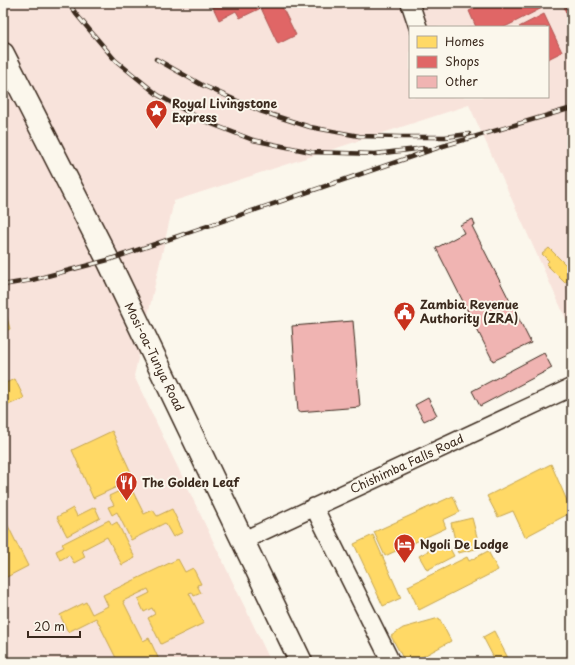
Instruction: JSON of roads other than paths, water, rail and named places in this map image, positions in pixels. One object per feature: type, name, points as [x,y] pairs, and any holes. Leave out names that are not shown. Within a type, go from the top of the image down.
[{"type":"highway","name":"Mosi-oa-Tunya Road","points":[[3,54],[108,260],[242,542],[301,662]]},
{"type":"street","points":[[410,3],[418,26]]},
{"type":"street","name":"Chishimba Falls Road","points":[[242,542],[572,387]]},
{"type":"street","points":[[314,507],[391,662]]},
{"type":"railway","points":[[69,3],[76,14],[115,60],[158,95],[204,121],[253,140],[311,152],[375,154],[425,148]]},
{"type":"railway","points":[[156,59],[202,85],[260,111],[310,127],[359,136],[445,137],[469,134]]},
{"type":"railway","points":[[3,285],[32,280],[108,260],[443,146],[572,108]]},
{"type":"place","name":"Royal Livingstone Express","points":[[157,130]]},
{"type":"place","name":"Zambia Revenue Authority (ZRA)","points":[[404,332]]},
{"type":"place","name":"The Golden Leaf","points":[[126,502]]},
{"type":"place","name":"Ngoli De Lodge","points":[[405,564]]}]
